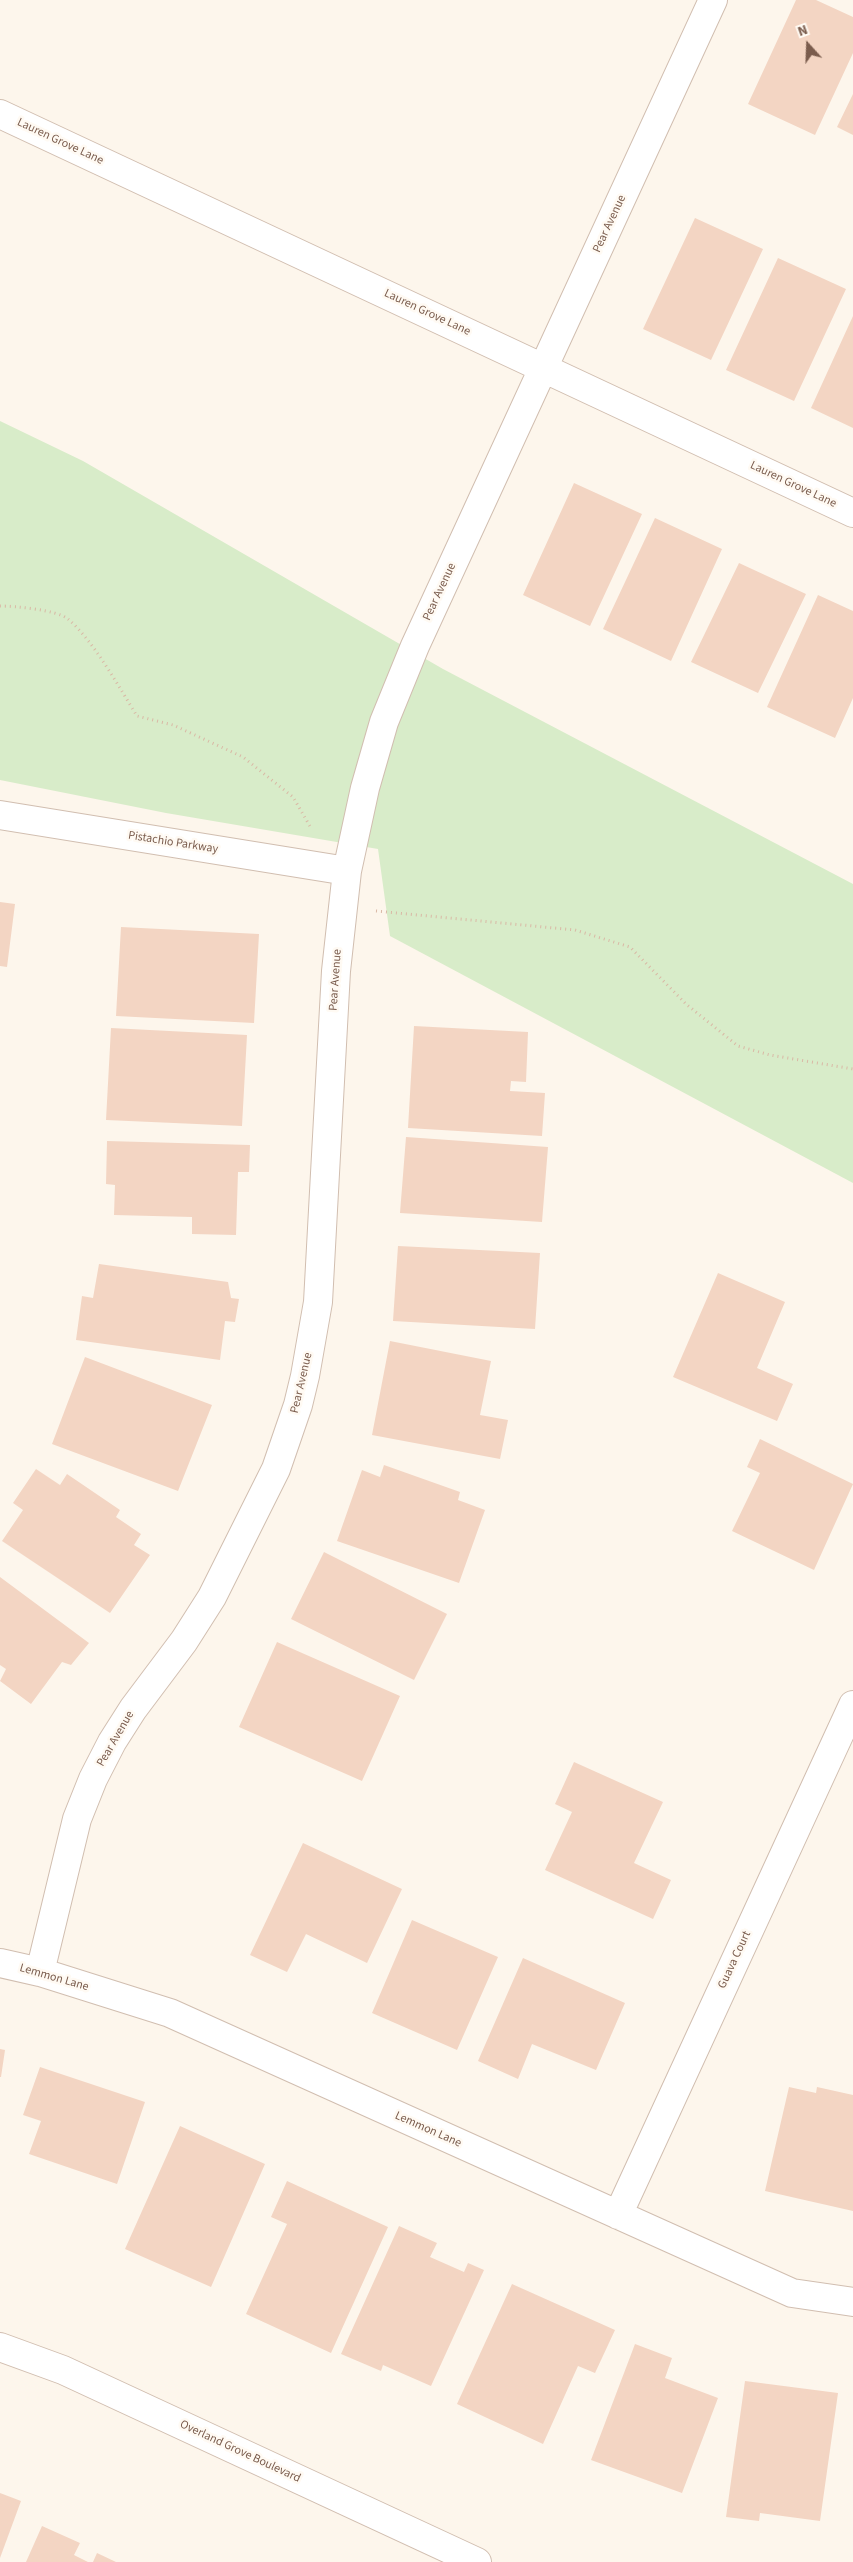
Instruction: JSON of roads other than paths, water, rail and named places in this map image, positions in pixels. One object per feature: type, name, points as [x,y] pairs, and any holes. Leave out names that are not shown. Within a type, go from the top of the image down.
[{"type":"street","name":"Pear Avenue","points":[[40,1972],[77,1819],[93,1779],[112,1742],[184,1641],[212,1597],[276,1469],[298,1405],[318,1302],[336,971],[347,871],[365,788],[384,722],[415,646],[713,0]]},
{"type":"street","name":"Lauren Grove Lane","points":[[0,114],[853,512]]},
{"type":"street","name":"Pistachio Parkway","points":[[0,816],[347,871]]},
{"type":"street","name":"Guava Court","points":[[618,2215],[853,1705]]},
{"type":"street","name":"Lemmon Lane","points":[[0,1964],[40,1972],[170,2013],[792,2293],[853,2302]]},
{"type":"street","name":"Overland Grove Boulevard","points":[[0,2347],[63,2370],[477,2562]]}]
